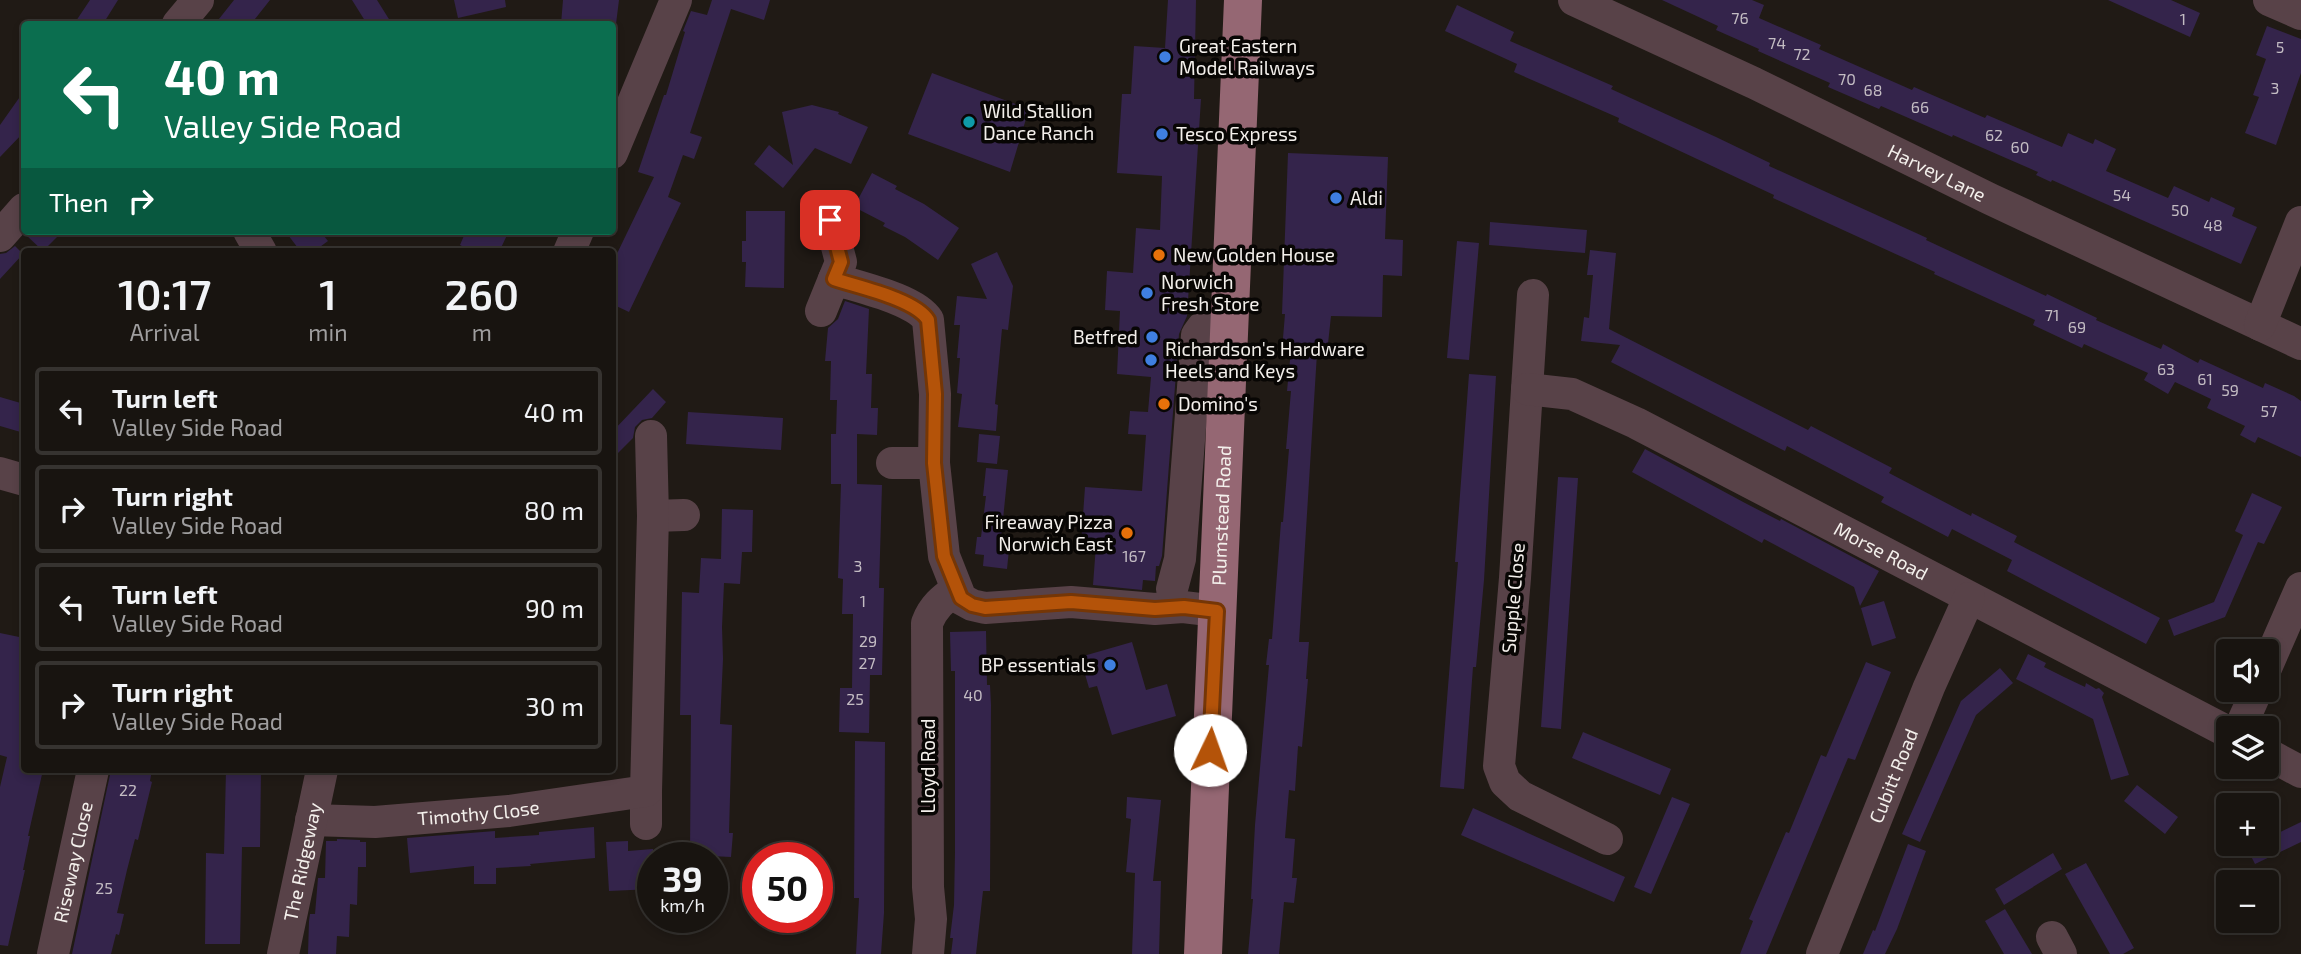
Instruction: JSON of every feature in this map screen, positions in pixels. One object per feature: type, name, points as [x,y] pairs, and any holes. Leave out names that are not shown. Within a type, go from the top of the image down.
[{"type":"main road","name":"Plumstead Road","points":[[1203,954],[1217,611],[1214,332],[1243,0]]},
{"type":"street","points":[[180,21],[198,0]]},
{"type":"street","points":[[616,143],[676,0]]},
{"type":"street","name":"Harvey Lane","points":[[1574,0],[2301,344]]},
{"type":"street","points":[[2269,0],[2301,14]]},
{"type":"street","points":[[0,236],[21,212]]},
{"type":"street","points":[[821,311],[841,262],[830,220]]},
{"type":"street","points":[[2260,325],[2301,222]]},
{"type":"street","points":[[834,279],[909,304],[924,313],[928,320],[935,394],[934,463],[944,556],[961,598],[972,605],[985,608],[1071,602],[1217,611]]},
{"type":"street","name":"Supple Close","points":[[1533,295],[1515,578],[1499,766],[1505,782],[1520,796],[1608,839]]},
{"type":"street","name":"Plumstead Road","points":[[1172,590],[1180,559],[1214,332]]},
{"type":"street","name":"Morse Road","points":[[1527,389],[1572,394],[1636,422],[2216,726]]},
{"type":"street","points":[[646,824],[646,791],[668,516],[651,436]]},
{"type":"street","points":[[892,463],[934,463]]},
{"type":"street","points":[[0,473],[21,479]]},
{"type":"street","points":[[2279,639],[2301,588]]},
{"type":"street","name":"Lloyd Road","points":[[928,954],[931,919],[928,887],[927,623],[931,612],[940,601],[956,590]]},
{"type":"street","name":"Cubitt Road","points":[[1822,954],[1929,687],[1969,598]]},
{"type":"street","points":[[2279,760],[2301,772]]},
{"type":"street","name":"Riseway Close","points":[[53,954],[92,773]]},
{"type":"street","name":"The Ridgeway","points":[[283,954],[322,773]]},
{"type":"street","name":"Timothy Close","points":[[312,820],[375,822],[509,811],[646,791]]},
{"type":"building","points":[[90,0],[118,0],[105,21],[76,21]]},
{"type":"building","points":[[234,0],[270,0],[253,21],[217,21]]},
{"type":"building","points":[[352,0],[377,0],[390,21],[365,21]]},
{"type":"building","points":[[454,0],[505,0],[506,7],[458,18]]},
{"type":"building","points":[[563,0],[619,0],[616,24],[616,21],[561,21]]},
{"type":"building","points":[[712,0],[770,0],[764,20],[731,9],[690,133],[702,137],[694,159],[683,155],[668,197],[681,203],[629,312],[616,306],[616,256],[654,177],[638,172],[666,95],[685,32],[683,31],[691,11],[707,15]]},
{"type":"building","points":[[1168,0],[1196,0],[1194,99],[1201,99],[1187,316],[1179,334],[1162,556],[1159,566],[1156,566],[1155,581],[1143,580],[1142,590],[1093,585],[1096,545],[1081,544],[1085,487],[1142,491],[1146,435],[1128,434],[1130,411],[1148,412],[1151,377],[1117,374],[1120,311],[1105,310],[1107,271],[1133,273],[1136,228],[1160,230],[1162,176],[1117,173],[1122,94],[1131,94],[1134,46],[1165,48]]},
{"type":"building","points":[[1662,0],[1752,0],[1764,5],[1759,18],[1821,45],[1819,49],[1912,90],[1914,87],[2062,147],[2068,133],[2093,144],[2095,139],[2116,149],[2106,171],[2168,198],[2174,186],[2209,202],[2211,197],[2235,208],[2232,216],[2257,227],[2241,264],[2052,180],[2051,182],[2036,175],[2038,172],[1953,135],[1952,137],[1881,106],[1879,109],[1828,87],[1830,83],[1758,51],[1759,49],[1716,30],[1718,26]]},
{"type":"building","points":[[2108,0],[2171,0],[2200,13],[2190,37]]},
{"type":"building","points":[[1457,5],[1514,32],[1510,41],[1613,86],[1611,89],[1770,163],[1769,166],[2046,296],[2047,294],[2097,318],[2096,320],[2161,349],[2163,344],[2198,363],[2200,359],[2263,388],[2265,383],[2294,396],[2301,401],[2301,457],[2258,437],[2255,443],[2240,435],[2245,426],[2207,408],[2211,399],[2175,382],[2168,394],[2144,380],[2148,373],[2084,344],[2082,348],[2033,325],[2035,320],[1773,198],[1774,195],[1618,122],[1619,118],[1514,72],[1517,64],[1445,31]]},
{"type":"building","points":[[2267,26],[2301,39],[2301,73],[2276,145],[2245,133],[2259,97],[2253,95],[2266,59],[2256,55]]},
{"type":"building","name":"Wild Stallion Dance Ranch","points":[[932,73],[1029,109],[1010,172],[908,134]]},
{"type":"building","points":[[21,95],[21,135],[0,157],[0,125]]},
{"type":"building","points":[[812,105],[839,112],[838,114],[868,127],[851,164],[815,148],[783,188],[754,164],[769,145],[793,165],[782,112]]},
{"type":"building","points":[[1288,153],[1388,157],[1385,239],[1403,240],[1402,276],[1383,275],[1382,317],[1331,316],[1327,353],[1317,353],[1299,642],[1309,642],[1308,679],[1302,747],[1298,746],[1295,791],[1289,790],[1285,838],[1295,839],[1292,878],[1297,878],[1294,903],[1284,902],[1279,954],[1248,954],[1255,825],[1269,665],[1266,665],[1269,639],[1272,639],[1289,449],[1286,449],[1291,391],[1287,391],[1291,350],[1282,350]]},
{"type":"building","points":[[872,173],[897,186],[895,189],[924,204],[959,228],[938,260],[905,237],[883,226],[885,223],[854,207]]},
{"type":"building","points":[[746,211],[785,211],[784,288],[745,287],[746,262],[742,262],[742,241],[746,241]]},
{"type":"building","points":[[1490,222],[1587,230],[1585,253],[1489,245]]},
{"type":"building","points":[[26,235],[59,235],[46,248],[40,248]]},
{"type":"building","points":[[288,235],[323,235],[328,241],[318,248],[298,248]]},
{"type":"building","points":[[464,235],[507,235],[501,248],[466,248],[460,245]]},
{"type":"building","points":[[1457,241],[1479,243],[1469,360],[1447,358]]},
{"type":"building","points":[[15,246],[21,252],[21,256],[0,279],[0,254]]},
{"type":"building","points":[[1590,250],[1616,253],[1609,329],[1808,430],[1811,426],[1892,468],[1889,473],[1971,516],[1972,513],[2017,536],[2014,542],[2160,618],[2146,644],[2007,571],[2012,560],[1952,529],[1948,537],[1881,502],[1884,497],[1787,446],[1785,451],[1611,362],[1620,345],[1581,341],[1584,317],[1589,318],[1593,275],[1587,275]]},
{"type":"building","points":[[997,252],[1013,286],[1008,330],[1002,329],[995,404],[998,405],[996,431],[958,427],[962,394],[957,393],[960,325],[954,325],[957,296],[987,299],[971,264]]},
{"type":"building","points":[[845,301],[869,309],[866,374],[872,374],[871,408],[878,408],[877,435],[857,434],[857,484],[882,485],[879,588],[884,588],[882,675],[870,675],[869,733],[839,732],[840,688],[852,688],[853,614],[842,614],[843,579],[838,578],[841,484],[831,484],[831,434],[836,434],[837,400],[830,400],[831,361],[825,361],[828,328],[838,319]]},
{"type":"building","points":[[1469,374],[1496,376],[1484,580],[1476,667],[1473,667],[1464,789],[1440,787],[1458,562],[1455,562]]},
{"type":"building","points":[[653,389],[666,402],[652,418],[642,420],[635,427],[633,438],[616,455],[616,428]]},
{"type":"building","points":[[0,397],[21,403],[21,432],[0,426]]},
{"type":"building","points":[[688,412],[783,418],[781,450],[686,444]]},
{"type":"building","points":[[979,434],[1000,436],[997,464],[977,462]]},
{"type":"building","points":[[1645,449],[1879,571],[1860,606],[1854,587],[1764,539],[1762,543],[1632,472]]},
{"type":"building","points":[[986,468],[1008,470],[1001,539],[1010,540],[1007,569],[983,566],[984,555],[975,554],[977,537],[981,537]]},
{"type":"building","points":[[1558,477],[1578,478],[1561,729],[1541,727]]},
{"type":"building","points":[[2252,493],[2282,507],[2264,544],[2258,542],[2225,617],[2174,636],[2168,620],[2214,602],[2243,535],[2235,531]]},
{"type":"building","points":[[722,509],[753,510],[752,552],[742,552],[740,584],[724,583],[720,724],[732,725],[729,833],[733,833],[731,857],[728,857],[728,842],[690,842],[691,715],[680,715],[682,592],[699,593],[701,558],[721,559]]},
{"type":"building","points":[[1884,601],[1896,638],[1872,646],[1861,608]]},
{"type":"building","points":[[986,631],[987,685],[990,685],[991,705],[990,891],[983,891],[976,954],[951,954],[955,852],[955,671],[951,671],[950,632]]},
{"type":"building","points":[[0,633],[21,637],[21,773],[42,773],[8,946],[0,945],[0,787],[7,757],[0,755]]},
{"type":"building","points":[[1132,642],[1146,690],[1167,684],[1176,716],[1112,735],[1097,686],[1089,688],[1080,657]]},
{"type":"building","points":[[2028,654],[2046,663],[2044,667],[2085,687],[2086,683],[2099,688],[2104,693],[2102,697],[2129,775],[2111,780],[2093,719],[2016,679]]},
{"type":"building","points":[[1866,662],[1891,672],[1855,760],[1848,758],[1766,954],[1740,954],[1753,921],[1749,919],[1786,832],[1789,833],[1821,755],[1826,757]]},
{"type":"building","points":[[2000,668],[2013,683],[1976,715],[1920,842],[1902,834],[1961,701]]},
{"type":"building","points":[[1583,732],[1671,769],[1660,795],[1572,758]]},
{"type":"building","points":[[855,741],[885,742],[884,913],[881,954],[856,954],[859,898],[854,898]]},
{"type":"building","points":[[110,773],[151,773],[152,782],[138,840],[135,839],[117,913],[124,914],[111,954],[72,954]]},
{"type":"building","points":[[226,773],[261,773],[260,847],[242,847],[240,944],[205,944],[206,853],[224,854]]},
{"type":"building","points":[[2137,785],[2178,817],[2165,834],[2124,801]]},
{"type":"building","points":[[1127,797],[1161,800],[1153,881],[1161,881],[1159,954],[1132,954],[1135,873],[1126,872],[1131,819],[1126,818]]},
{"type":"building","points":[[1672,797],[1690,804],[1651,894],[1634,887]]},
{"type":"building","points":[[1473,808],[1625,877],[1614,902],[1461,835]]},
{"type":"building","points":[[2301,822],[2301,842],[2279,853],[2279,833]]},
{"type":"building","points":[[594,827],[595,858],[496,868],[496,884],[474,884],[474,866],[410,873],[407,838],[495,831],[495,838]]},
{"type":"building","points":[[337,839],[366,842],[366,867],[358,867],[357,905],[350,904],[349,937],[337,936],[336,954],[308,954],[309,921],[310,914],[315,914],[318,878],[325,878],[326,841]]},
{"type":"building","points":[[628,841],[628,851],[637,850],[637,890],[609,891],[606,842]]},
{"type":"building","points":[[1908,844],[1926,851],[1897,929],[1885,954],[1863,954],[1873,930],[1875,931]]},
{"type":"building","points":[[2053,853],[2062,869],[2004,905],[1995,889]]},
{"type":"building","points":[[2251,856],[2272,856],[2255,864]]},
{"type":"building","points":[[2086,863],[2134,948],[2123,954],[2110,954],[2065,874]]},
{"type":"building","points":[[2005,909],[2032,954],[2004,954],[1985,921]]},
{"type":"place","name":"Great Eastern Model Railways","points":[[1165,57]]},
{"type":"place","name":"Wild Stallion Dance Ranch","points":[[969,122]]},
{"type":"place","name":"Tesco Express","points":[[1162,134]]},
{"type":"place","name":"Aldi","points":[[1336,198]]},
{"type":"place","name":"New Golden House","points":[[1159,255]]},
{"type":"place","name":"Norwich Fresh Store","points":[[1147,293]]},
{"type":"place","name":"Betfred","points":[[1152,337]]},
{"type":"place","name":"Richardson's Hardware Heels and Keys","points":[[1151,360]]},
{"type":"place","name":"Domino's","points":[[1164,404]]},
{"type":"place","name":"Fireaway Pizza Norwich East","points":[[1127,533]]},
{"type":"place","name":"BP essentials","points":[[1110,665]]},
{"type":"route","points":[[830,220],[841,262],[834,279],[909,304],[924,313],[928,320],[935,394],[934,463],[944,556],[961,598],[972,605],[985,608],[1071,602],[1217,611],[1210,750]]}]
